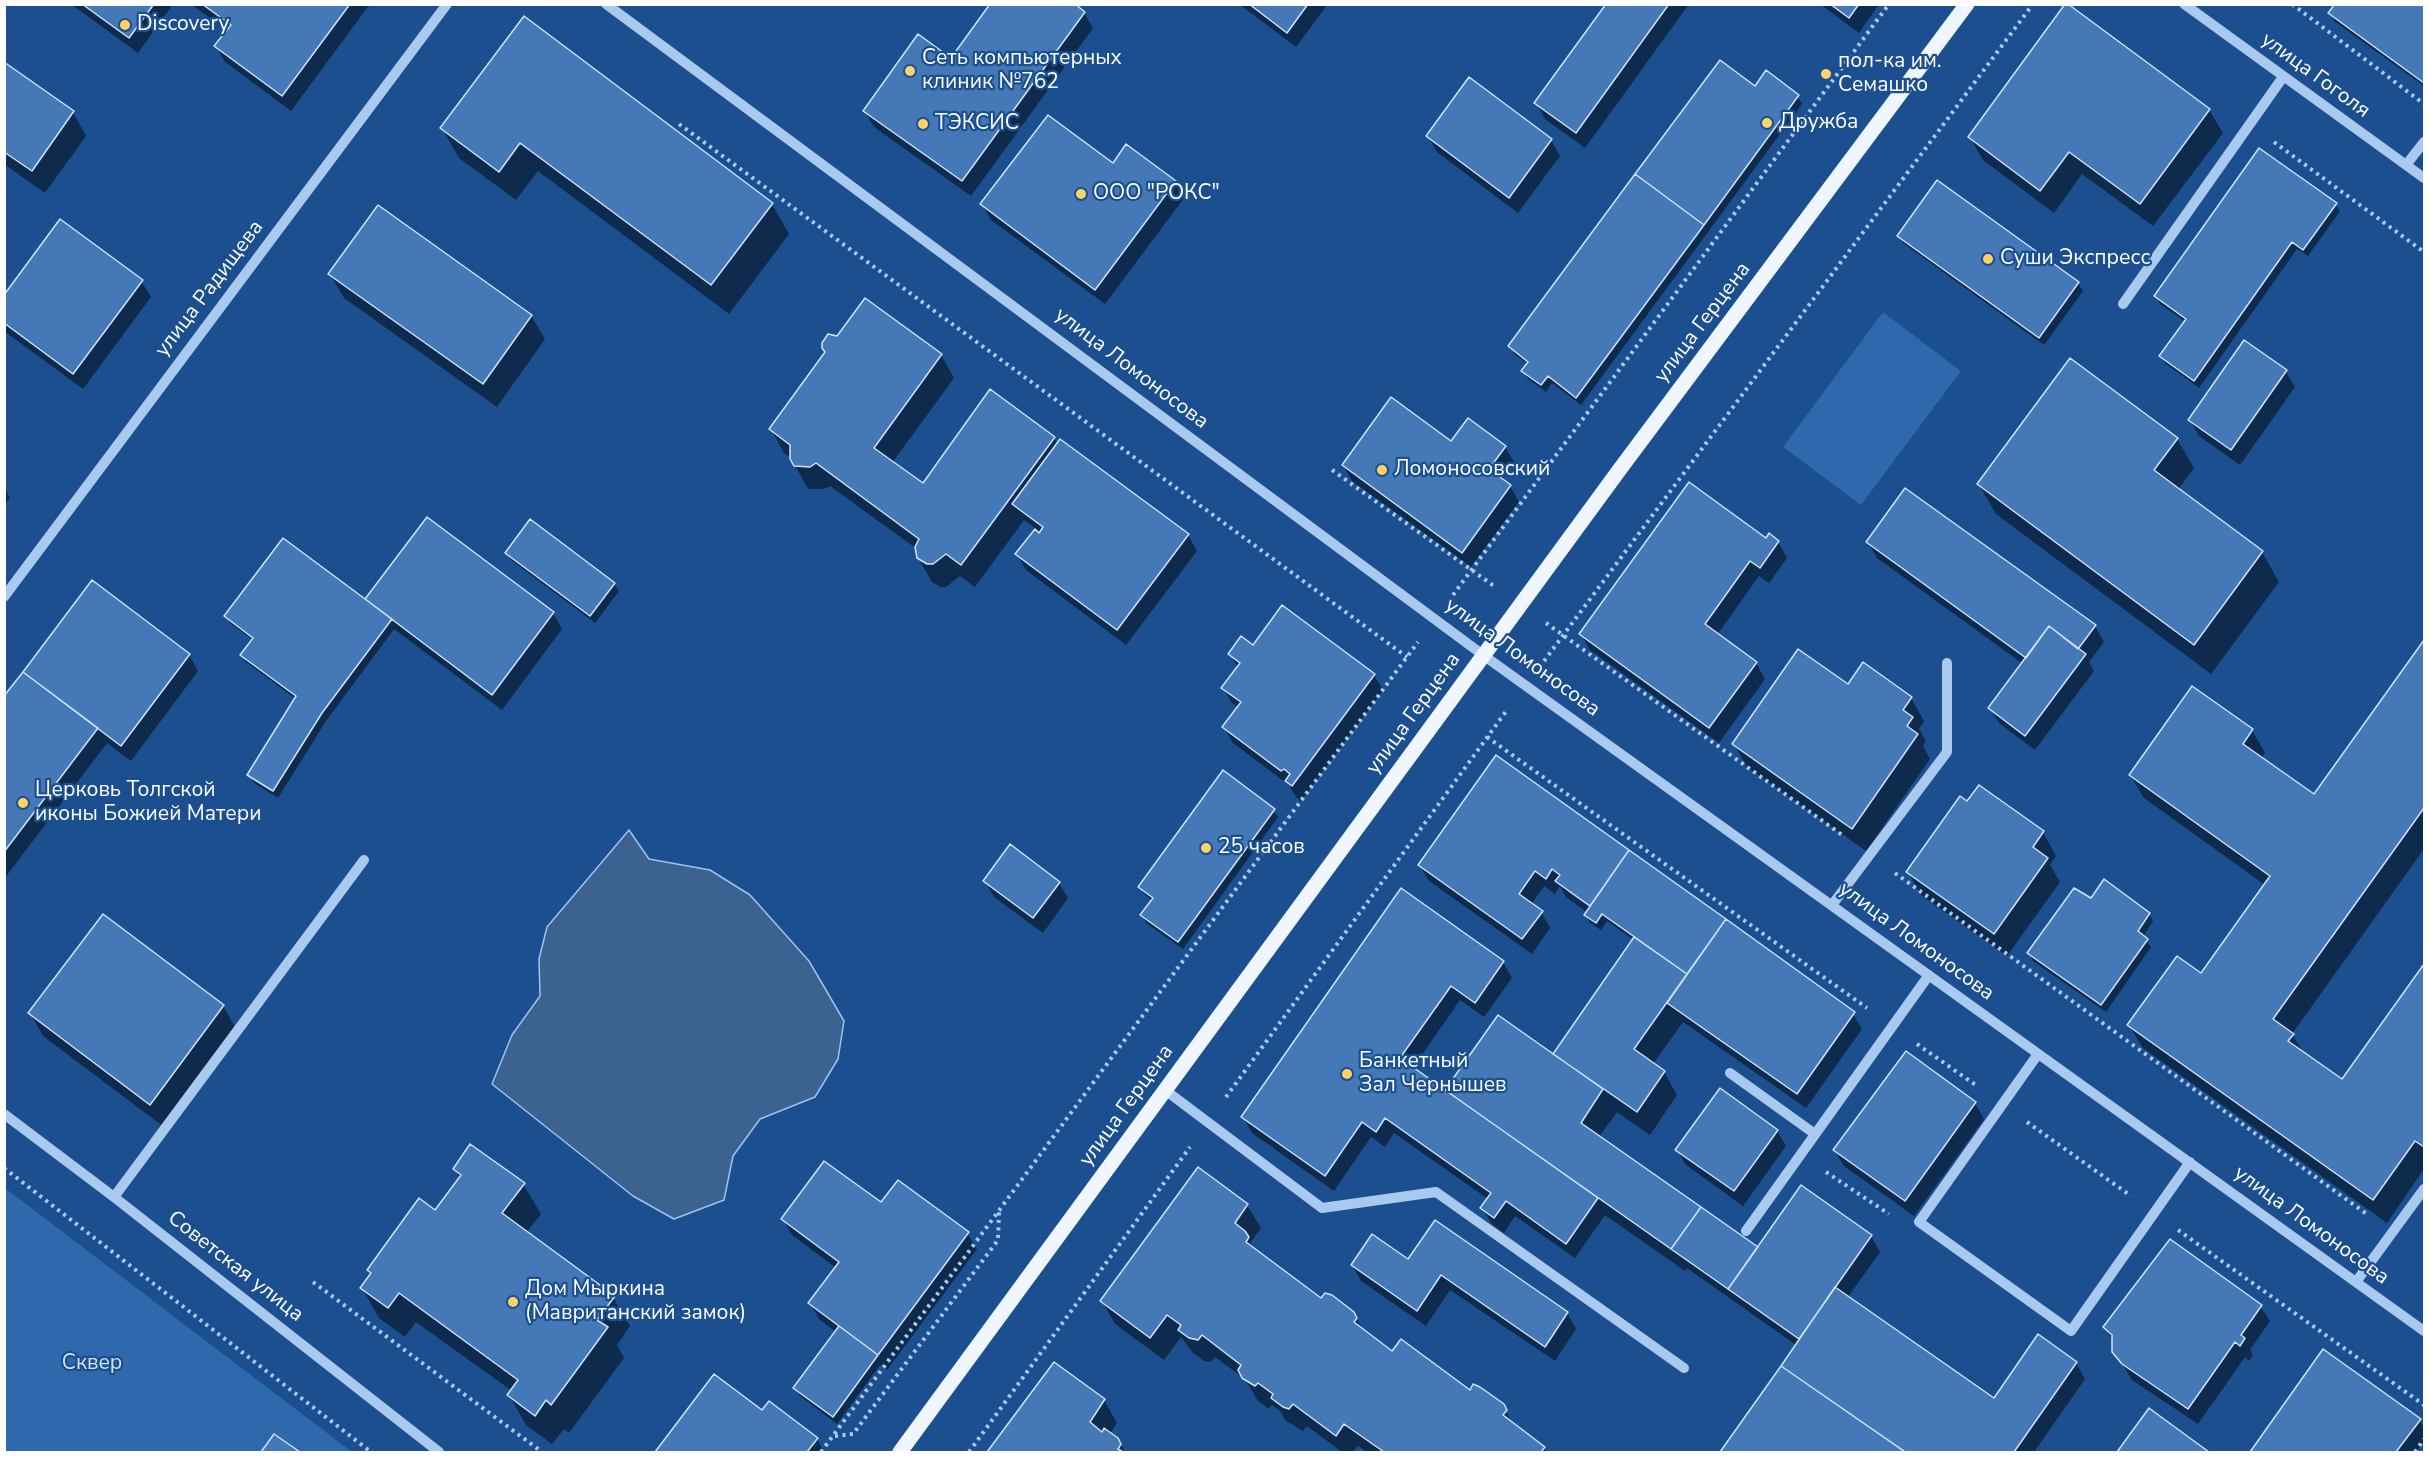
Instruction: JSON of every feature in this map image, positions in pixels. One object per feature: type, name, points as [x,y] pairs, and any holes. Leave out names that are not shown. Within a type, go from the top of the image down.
[{"type":"main road","name":"улица Герцена","points":[[900,1452],[1483,655],[1967,4]]},
{"type":"street","name":"улица Радищева","points":[[4,597],[447,4]]},
{"type":"street","name":"улица Ломоносова","points":[[606,4],[1483,655],[2424,1331]]},
{"type":"street","name":"улица Гоголя","points":[[2184,4],[2424,178]]},
{"type":"street","points":[[2123,304],[2283,77]]},
{"type":"street","points":[[2406,165],[2424,142]]},
{"type":"street","points":[[1832,905],[1947,752],[1947,663]]},
{"type":"street","points":[[114,1197],[364,860]]},
{"type":"street","points":[[1746,1231],[1929,975]]},
{"type":"street","points":[[2038,1054],[1919,1222],[2071,1331],[2190,1162]]},
{"type":"street","points":[[1730,1073],[1815,1134]]},
{"type":"street","points":[[1165,1090],[1322,1208],[1436,1192],[1684,1368]]},
{"type":"street","name":"Советская улица","points":[[4,1114],[114,1197],[439,1452]]},
{"type":"street","points":[[2356,1282],[2424,1189]]},
{"type":"path","points":[[821,1452],[1889,4]]},
{"type":"path","points":[[969,1452],[1525,685],[2033,4]]},
{"type":"path","points":[[2292,4],[2424,104]]},
{"type":"path","points":[[680,124],[1407,657]]},
{"type":"path","points":[[2249,124],[2424,252]]},
{"type":"path","points":[[1487,737],[2424,1405]]},
{"type":"path","points":[[1801,1154],[1886,1214],[1919,1222]]},
{"type":"path","points":[[4,1168],[371,1452]]},
{"type":"path","points":[[834,1436],[853,1434],[998,1240],[999,1211]]},
{"type":"path","points":[[313,1282],[542,1452]]},
{"type":"path","points":[[2415,1452],[2424,1439]]},
{"type":"green space","points":[[1883,312],[1961,371],[1861,505],[1783,447]]},
{"type":"green space","name":"Сквер","points":[[5,1188],[352,1452],[5,1452]]},
{"type":"shaded area","points":[[629,830],[649,859],[710,870],[750,895],[809,961],[844,1021],[838,1059],[815,1097],[760,1119],[733,1156],[724,1200],[674,1219],[633,1196],[492,1084],[512,1035],[540,996],[539,959],[547,927]]},
{"type":"building","name":"Discovery","points":[[82,4],[154,4],[129,38]]},
{"type":"building","points":[[202,4],[350,4],[282,96],[214,46],[231,25]]},
{"type":"building","points":[[990,4],[1075,4],[1085,12],[962,181],[863,111],[918,34],[951,58]]},
{"type":"building","points":[[1249,4],[1308,4],[1287,33]]},
{"type":"building","points":[[1606,4],[1669,4],[1576,133],[1534,103]]},
{"type":"building","points":[[1830,4],[1859,4],[1849,18]]},
{"type":"building","points":[[2065,4],[2210,109],[2140,204],[2069,152],[2040,191],[1968,137]]},
{"type":"building","points":[[2335,4],[2424,4],[2424,83],[2328,13]]},
{"type":"building","points":[[524,16],[773,203],[711,285],[520,143],[499,172],[440,128]]},
{"type":"building","points":[[1720,60],[1755,86],[1766,70],[1799,95],[1704,225],[1635,174]]},
{"type":"building","points":[[4,62],[74,111],[32,171],[4,152]]},
{"type":"building","points":[[1469,77],[1552,139],[1509,198],[1426,136]]},
{"type":"building","points":[[1048,115],[1113,163],[1126,144],[1176,181],[1095,290],[980,204]]},
{"type":"building","points":[[2259,148],[2337,203],[2303,250],[2292,242],[2194,381],[2159,356],[2186,319],[2154,296]]},
{"type":"building","points":[[1635,174],[1704,225],[1576,398],[1548,376],[1541,385],[1521,371],[1528,362],[1508,346]]},
{"type":"building","name":"Суши Экспресс","points":[[1937,180],[2079,282],[2039,338],[1897,236]]},
{"type":"building","points":[[378,205],[532,315],[483,384],[328,274]]},
{"type":"building","points":[[60,219],[143,280],[73,374],[4,323],[4,295]]},
{"type":"building","points":[[865,298],[942,354],[874,448],[923,483],[990,389],[1055,437],[961,565],[946,554],[933,564],[927,564],[917,558],[915,547],[919,539],[816,463],[810,467],[794,466],[790,459],[790,445],[769,429],[825,352],[822,343],[828,334],[837,336]]},
{"type":"building","points":[[2244,340],[2287,370],[2231,450],[2188,420]]},
{"type":"building","points":[[2070,358],[2178,438],[2154,470],[2263,551],[2194,645],[1977,484]]},
{"type":"building","points":[[1391,397],[1451,441],[1468,418],[1506,446],[1489,469],[1511,485],[1462,553],[1342,465]]},
{"type":"building","points":[[1060,439],[1189,534],[1117,630],[1015,554],[1035,529],[1039,533],[1043,527],[1012,504]]},
{"type":"building","points":[[1689,482],[1766,538],[1769,533],[1779,541],[1760,568],[1750,561],[1705,624],[1757,662],[1709,728],[1579,634]]},
{"type":"building","points":[[1905,488],[2096,625],[2078,649],[2049,626],[2026,658],[1866,542]]},
{"type":"building","points":[[427,517],[554,612],[492,695],[365,599]]},
{"type":"building","points":[[530,519],[615,583],[590,616],[505,553]]},
{"type":"building","points":[[283,538],[392,619],[322,713],[273,791],[247,775],[296,696],[240,655],[253,638],[224,616]]},
{"type":"building","points":[[92,580],[190,654],[121,746],[23,672]]},
{"type":"building","points":[[1282,605],[1375,674],[1292,786],[1285,781],[1290,774],[1284,769],[1281,771],[1222,727],[1241,702],[1221,688],[1240,663],[1228,654],[1241,636],[1253,645]]},
{"type":"building","points":[[2049,626],[2086,654],[2025,736],[1988,708]]},
{"type":"building","points":[[2424,640],[2424,808],[2273,1019],[2294,1034],[2288,1041],[2342,1079],[2424,964],[2424,1147],[2415,1141],[2373,1200],[2127,1025],[2177,956],[2201,973],[2270,876],[2129,775],[2192,686],[2253,729],[2243,744],[2314,794]]},
{"type":"building","points":[[1798,649],[1848,684],[1863,662],[1912,697],[1903,710],[1913,717],[1907,726],[1918,734],[1852,829],[1732,744]]},
{"type":"building","name":"Церковь Толгской иконы Божией Матери","points":[[23,672],[98,728],[4,852],[4,696]]},
{"type":"building","points":[[1496,755],[1629,850],[1590,906],[1555,881],[1560,875],[1552,869],[1546,879],[1535,871],[1519,894],[1543,911],[1522,939],[1418,865]]},
{"type":"building","name":"25 часов","points":[[1223,770],[1275,809],[1178,942],[1140,915],[1153,898],[1138,887]]},
{"type":"building","points":[[1979,785],[2044,831],[2033,847],[2048,858],[1994,934],[1906,872],[1960,796],[1967,801]]},
{"type":"building","points":[[1010,844],[1060,882],[1033,918],[983,881]]},
{"type":"building","points":[[1629,850],[1726,919],[1687,974],[1602,914],[1596,923],[1584,915]]},
{"type":"building","points":[[2104,879],[2150,913],[2138,931],[2148,939],[2101,1005],[2027,953],[2074,888],[2091,898]]},
{"type":"building","name":"Банкетный Зал Чернышев","points":[[1401,888],[1504,961],[1475,1003],[1451,986],[1400,1058],[1598,1198],[1566,1244],[1506,1201],[1494,1218],[1480,1208],[1491,1193],[1385,1118],[1376,1132],[1362,1122],[1325,1176],[1241,1117]]},
{"type":"building","points":[[103,914],[224,1005],[150,1105],[28,1013]]},
{"type":"building","points":[[1726,919],[1855,1012],[1797,1094],[1667,1003]]},
{"type":"building","points":[[1634,937],[1687,974],[1634,1049],[1665,1071],[1637,1112],[1553,1054]]},
{"type":"building","points":[[1498,1015],[1603,1089],[1581,1123],[1701,1207],[1671,1249],[1445,1090]]},
{"type":"building","points":[[1906,1051],[1976,1102],[1905,1201],[1833,1150]]},
{"type":"building","points":[[1720,1088],[1778,1130],[1734,1191],[1675,1150]]},
{"type":"building","points":[[470,1144],[525,1183],[502,1213],[615,1296],[597,1320],[608,1327],[551,1405],[546,1400],[535,1416],[507,1395],[518,1380],[399,1293],[388,1308],[360,1288],[371,1273],[367,1270],[419,1198],[435,1210],[461,1175],[453,1169]]},
{"type":"building","points":[[824,1161],[881,1202],[898,1180],[969,1232],[878,1355],[808,1303],[839,1262],[781,1219]]},
{"type":"building","points":[[1198,1167],[1248,1204],[1235,1223],[1249,1237],[1246,1242],[1321,1298],[1325,1293],[1332,1295],[1354,1312],[1357,1318],[1354,1322],[1392,1351],[1401,1339],[1470,1390],[1473,1384],[1504,1404],[1507,1410],[1503,1415],[1545,1447],[1541,1452],[1384,1452],[1344,1424],[1336,1436],[1293,1404],[1289,1409],[1283,1407],[1271,1398],[1273,1394],[1258,1383],[1255,1386],[1242,1378],[1238,1370],[1241,1365],[1202,1335],[1198,1340],[1189,1338],[1178,1330],[1181,1325],[1167,1315],[1150,1338],[1100,1301]]},
{"type":"building","points":[[1801,1185],[1872,1235],[1799,1339],[1728,1289]]},
{"type":"building","points":[[1701,1207],[1758,1247],[1728,1289],[1671,1249]]},
{"type":"building","points":[[1435,1220],[1568,1312],[1545,1347],[1441,1275],[1417,1311],[1351,1265],[1372,1234],[1408,1259]]},
{"type":"building","points":[[2170,1239],[2262,1305],[2241,1335],[2245,1338],[2240,1346],[2235,1342],[2188,1409],[2122,1364],[2112,1352],[2112,1335],[2103,1327]]},
{"type":"building","points":[[1835,1287],[1994,1398],[2038,1334],[2077,1362],[2014,1452],[1905,1452],[1781,1366]]},
{"type":"building","points":[[839,1326],[878,1355],[833,1417],[793,1388]]},
{"type":"building","points":[[2323,1349],[2421,1419],[2396,1452],[2250,1452]]},
{"type":"building","points":[[1054,1362],[1105,1399],[1090,1422],[1102,1432],[1104,1428],[1118,1438],[1121,1444],[1118,1449],[1123,1452],[987,1452]]},
{"type":"building","points":[[1781,1366],[1904,1451],[1720,1452]]},
{"type":"building","points":[[714,1374],[762,1410],[769,1401],[818,1438],[807,1452],[655,1452]]},
{"type":"building","points":[[2149,1408],[2157,1414],[2209,1452],[2117,1452]]},
{"type":"building","points":[[274,1434],[300,1452],[261,1452]]},
{"type":"place","name":"Discovery","points":[[125,25]]},
{"type":"place","name":"Сеть компьютерных клиник №762","points":[[910,71]]},
{"type":"place","name":"пол-ка им. Семашко","points":[[1826,74]]},
{"type":"place","name":"Дружба","points":[[1767,123]]},
{"type":"place","name":"ТЭКСИС","points":[[923,124]]},
{"type":"place","name":"ООО \"РОКС\"","points":[[1081,194]]},
{"type":"place","name":"Суши Экспресс","points":[[1988,259]]},
{"type":"place","name":"Ломоносовский","points":[[1382,470]]},
{"type":"place","name":"Церковь Толгской иконы Божией Матери","points":[[23,803]]},
{"type":"place","name":"25 часов","points":[[1206,848]]},
{"type":"place","name":"Банкетный Зал Чернышев","points":[[1347,1074]]},
{"type":"place","name":"Дом Мыркина (Мавританский замок)","points":[[513,1302]]}]
